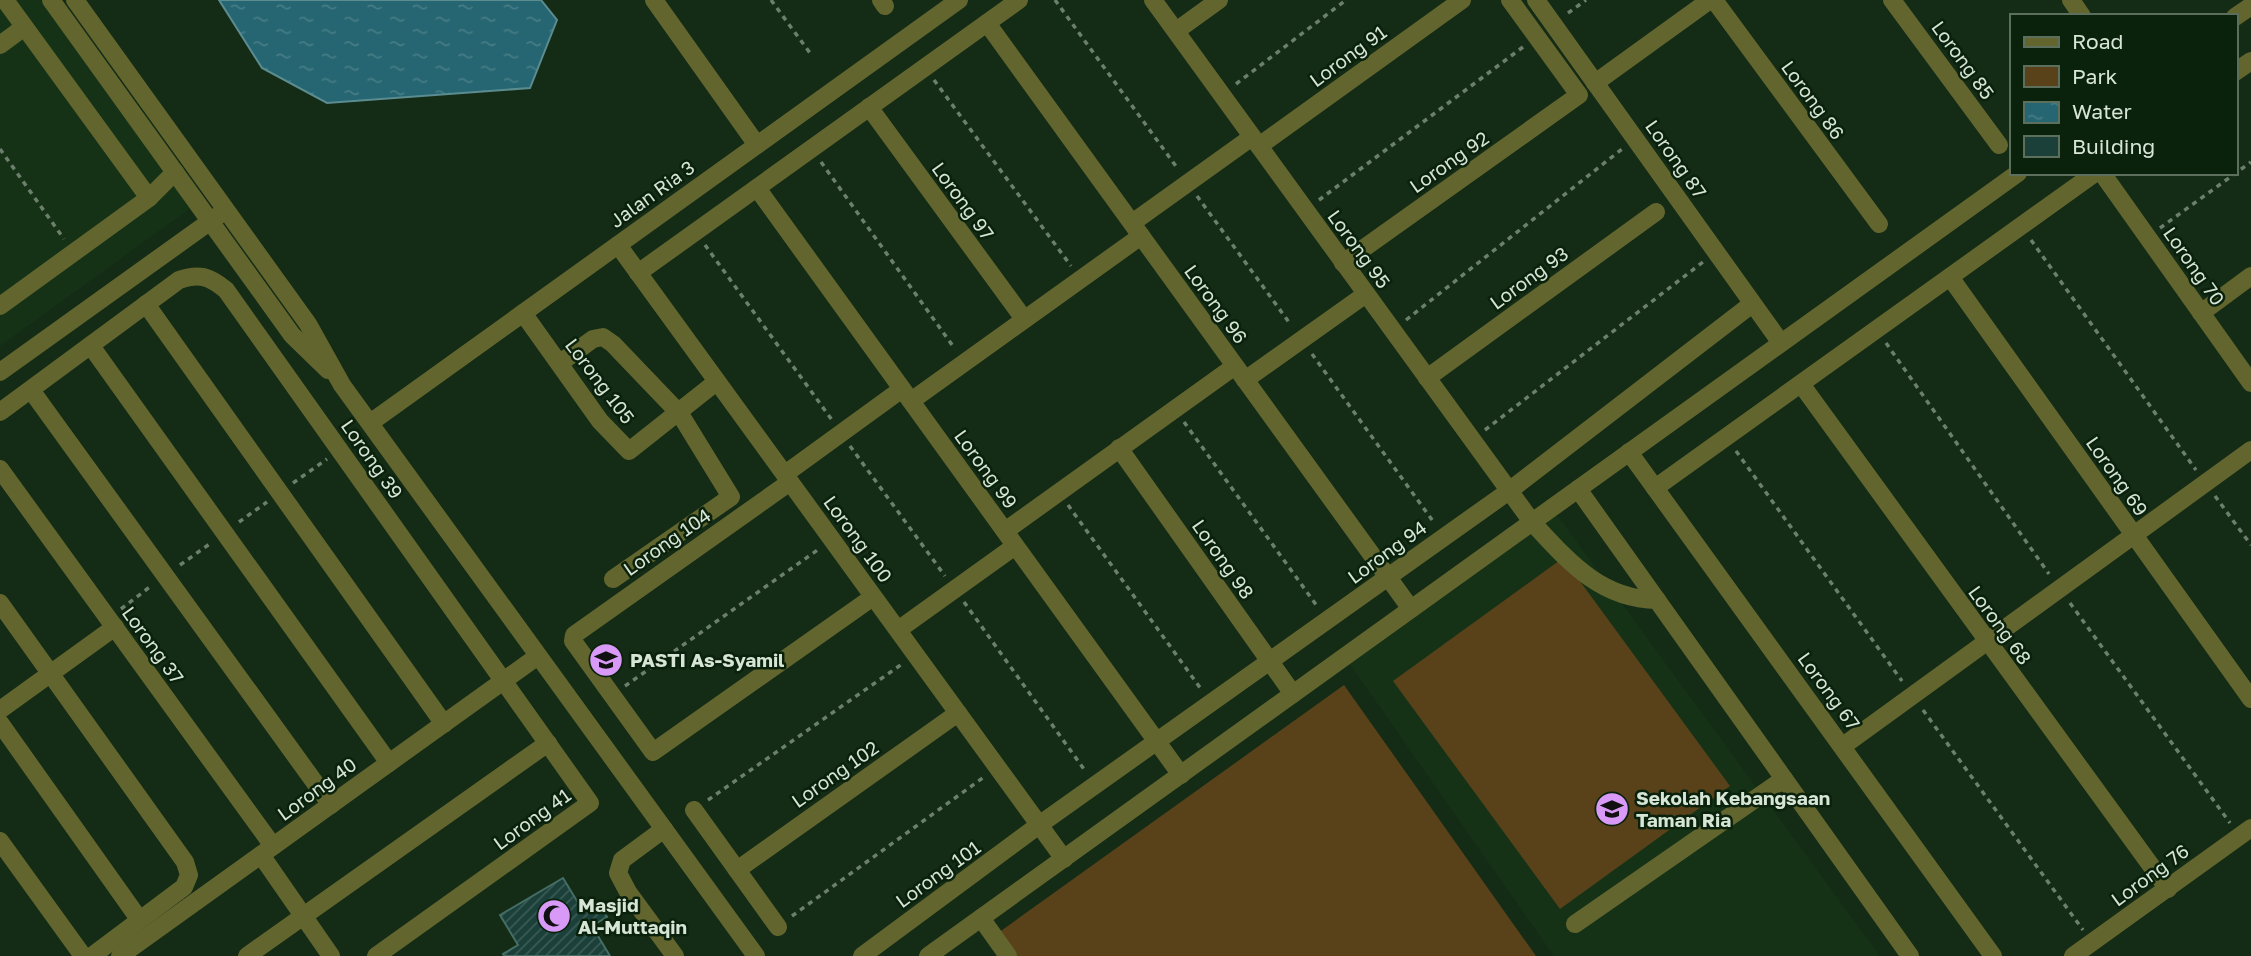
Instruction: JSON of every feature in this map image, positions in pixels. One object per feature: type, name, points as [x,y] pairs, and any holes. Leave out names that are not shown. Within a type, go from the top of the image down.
[{"type":"street","points":[[5,0],[149,198]]},
{"type":"street","points":[[51,0],[292,335],[342,385]]},
{"type":"street","points":[[75,0],[309,324],[342,385],[756,956]]},
{"type":"street","points":[[654,0],[757,145]]},
{"type":"street","name":"Jalan Ria 3","points":[[370,423],[959,0]]},
{"type":"street","points":[[638,273],[1019,0]]},
{"type":"street","name":"Lorong 95","points":[[1153,0],[1532,522],[1577,569],[1597,584],[1617,595],[1657,600]]},
{"type":"street","points":[[1176,32],[1219,0]]},
{"type":"street","name":"Lorong 91","points":[[1024,319],[1080,279],[1188,183],[1255,141],[1462,0]]},
{"type":"street","points":[[1510,0],[1537,37]]},
{"type":"street","name":"Lorong 87","points":[[1536,0],[1781,343]]},
{"type":"street","points":[[1595,83],[1712,0]]},
{"type":"street","name":"Lorong 86","points":[[1712,0],[1879,224]]},
{"type":"street","name":"Lorong 85","points":[[1892,0],[1999,145]]},
{"type":"street","name":"Lorong 96","points":[[987,23],[1411,609]]},
{"type":"street","points":[[0,45],[23,28]]},
{"type":"street","name":"Lorong 92","points":[[1343,263],[1579,95],[1537,37]]},
{"type":"street","name":"Lorong 97","points":[[869,107],[1024,319]]},
{"type":"street","points":[[1,304],[149,198],[175,172]]},
{"type":"street","points":[[928,956],[2015,175]]},
{"type":"street","points":[[1655,488],[2092,175]]},
{"type":"street","name":"Lorong 70","points":[[2103,175],[2251,383]]},
{"type":"street","name":"Lorong 99","points":[[757,188],[1181,775]]},
{"type":"street","points":[[0,372],[226,210]]},
{"type":"street","name":"Lorong 93","points":[[1427,378],[1656,212]]},
{"type":"street","name":"Lorong 100","points":[[618,245],[1064,859]]},
{"type":"street","name":"Lorong 39","points":[[146,304],[179,280],[197,274],[213,279],[226,290],[503,681]]},
{"type":"street","points":[[2201,313],[2251,276]]},
{"type":"street","name":"Lorong 69","points":[[1950,277],[2251,699]]},
{"type":"street","points":[[898,630],[955,590],[1059,492],[1119,448],[1175,409],[1301,340],[1366,294]]},
{"type":"street","points":[[0,412],[146,304],[444,724]]},
{"type":"street","name":"Lorong 94","points":[[1040,825],[1509,491],[1752,304]]},
{"type":"street","name":"Lorong 105","points":[[523,313],[600,421],[629,452],[716,383]]},
{"type":"street","name":"Lorong 104","points":[[612,696],[573,641],[582,628],[842,435],[964,362],[1024,319]]},
{"type":"street","points":[[560,363],[593,339],[603,337],[680,414],[732,498],[613,579]]},
{"type":"street","points":[[91,346],[389,763]]},
{"type":"street","name":"Lorong 68","points":[[1801,384],[1987,644],[2168,889]]},
{"type":"street","points":[[31,390],[331,805]]},
{"type":"street","name":"Lorong 98","points":[[1119,448],[1293,694]]},
{"type":"street","points":[[1843,746],[2251,450]]},
{"type":"street","name":"Lorong 67","points":[[1629,453],[1993,956]]},
{"type":"street","name":"Lorong 37","points":[[0,469],[115,627],[267,851],[302,915],[331,956]]},
{"type":"street","points":[[1578,489],[1910,956]]},
{"type":"street","points":[[612,696],[653,752],[873,597]]},
{"type":"street","points":[[0,603],[185,862],[189,875],[184,887],[92,956]]},
{"type":"street","points":[[0,710],[115,627]]},
{"type":"street","name":"Lorong 40","points":[[120,956],[538,656]]},
{"type":"street","name":"Lorong 41","points":[[376,956],[590,803],[503,681]]},
{"type":"street","name":"Lorong 102","points":[[737,870],[958,713]]},
{"type":"street","points":[[0,723],[139,919]]},
{"type":"street","points":[[247,956],[548,743]]},
{"type":"street","points":[[1575,924],[1784,779]]},
{"type":"street","points":[[694,810],[778,927]]},
{"type":"street","name":"Lorong 101","points":[[862,956],[1040,825]]},
{"type":"street","points":[[664,829],[622,860],[618,873],[628,892],[675,956]]},
{"type":"street","name":"Lorong 76","points":[[2073,956],[2245,832]]},
{"type":"street","points":[[0,841],[83,956]]},
{"type":"street","points":[[981,918],[1008,956]]},
{"type":"path","points":[[771,0],[810,54]]},
{"type":"path","points":[[1055,0],[1444,537]]},
{"type":"path","points":[[1222,95],[1346,0]]},
{"type":"path","points":[[1553,24],[1586,0]]},
{"type":"path","points":[[1305,210],[1537,37]]},
{"type":"path","points":[[925,67],[1080,279]]},
{"type":"path","points":[[1392,330],[1635,139]]},
{"type":"path","points":[[0,149],[73,252]]},
{"type":"path","points":[[811,149],[964,362]]},
{"type":"path","points":[[2147,237],[2233,175]]},
{"type":"path","points":[[2021,226],[2251,545]]},
{"type":"path","points":[[696,232],[1095,785]]},
{"type":"path","points":[[1472,440],[1716,252]]},
{"type":"path","points":[[1877,330],[2060,590],[2245,832]]},
{"type":"path","points":[[1175,409],[1327,621]]},
{"type":"path","points":[[1726,437],[2092,943]]},
{"type":"path","points":[[1059,492],[1212,703]]},
{"type":"path","points":[[612,696],[832,540]]},
{"type":"path","points":[[694,810],[915,654]]},
{"type":"path","points":[[778,927],[997,768]]},
{"type":"shaded area","points":[[0,0],[41,0],[192,207],[0,346]]},
{"type":"shaded area","name":"Sekolah Kebangsaan Taman Ria","points":[[1557,515],[1880,956],[1554,956],[1349,663]]},
{"type":"green space","points":[[1563,558],[1730,786],[1560,909],[1393,681]]},
{"type":"green space","points":[[1344,685],[1536,956],[1015,956],[998,933]]},
{"type":"water","points":[[219,0],[541,0],[557,20],[530,88],[327,103],[262,68]]},
{"type":"building","name":"Masjid Al-Muttaqin","points":[[563,878],[583,911],[598,902],[607,917],[592,926],[610,956],[504,956],[503,954],[518,945],[500,915]]},
{"type":"place","name":"PASTI As-Syamil","points":[[606,660]]},
{"type":"place","name":"Sekolah Kebangsaan Taman Ria","points":[[1612,809]]},
{"type":"place","name":"Masjid Al-Muttaqin","points":[[554,916]]}]
